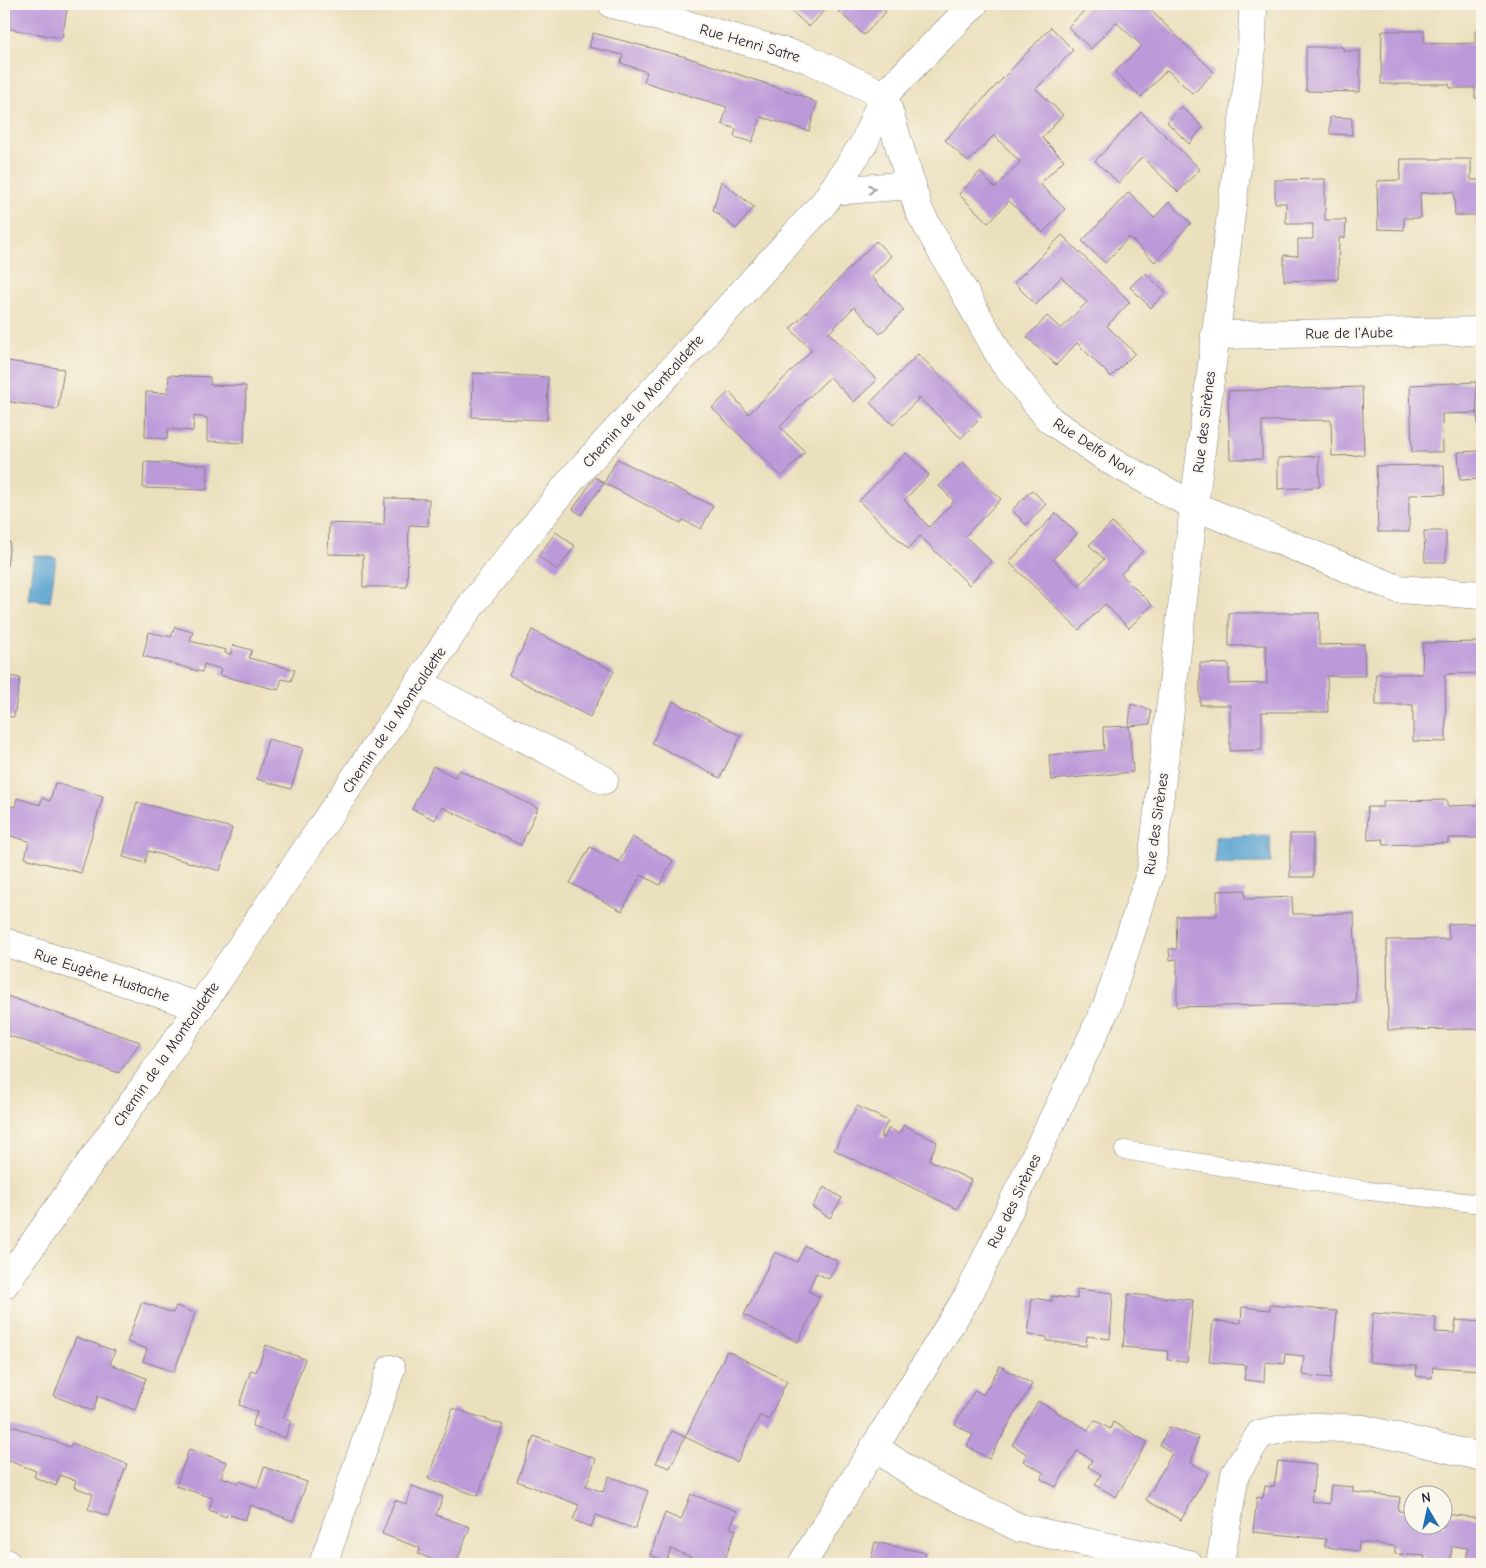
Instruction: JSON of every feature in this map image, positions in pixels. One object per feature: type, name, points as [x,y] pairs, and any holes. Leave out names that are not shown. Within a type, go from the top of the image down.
[{"type":"street","name":"Rue Henri Satre","points":[[612,4],[806,58],[884,95]]},
{"type":"street","points":[[884,95],[974,4]]},
{"type":"street","name":"Rue des Sirènes","points":[[802,1564],[969,1294],[1107,1006],[1152,871],[1194,506],[1252,49],[1253,4]]},
{"type":"street","name":"Rue Delfo Novi","points":[[884,95],[919,210],[1004,363],[1050,420],[1111,461],[1194,506],[1398,589],[1482,595]]},
{"type":"street","name":"Chemin de la Montcaldette","points":[[4,1286],[200,1007],[472,604],[573,478],[817,210],[864,143],[884,95]]},
{"type":"street","points":[[832,191],[912,186]]},
{"type":"street","name":"Rue de l'Aube","points":[[1215,335],[1482,331]]},
{"type":"street","points":[[419,683],[604,780]]},
{"type":"street","name":"Rue Eugène Hustache","points":[[4,942],[200,1007]]},
{"type":"street","points":[[323,1564],[391,1369]]},
{"type":"street","points":[[1220,1564],[1235,1474],[1260,1434],[1295,1426],[1364,1430],[1482,1457]]},
{"type":"street","points":[[874,1447],[923,1480],[1020,1528],[1188,1564]]},
{"type":"lane","points":[[1124,1150],[1369,1191],[1482,1204]]},
{"type":"water","points":[[34,555],[56,558],[50,602],[28,599]]},
{"type":"water","points":[[1270,835],[1271,863],[1216,864],[1215,837]]},
{"type":"building","points":[[4,4],[68,4],[62,38],[4,28]]},
{"type":"building","points":[[784,4],[831,4],[809,27]]},
{"type":"building","points":[[831,4],[878,4],[886,12],[864,35]]},
{"type":"building","points":[[1091,4],[1144,4],[1214,72],[1193,94],[1167,70],[1141,97],[1115,72],[1142,46],[1116,22],[1091,49],[1068,27]]},
{"type":"building","points":[[1051,27],[1073,50],[1036,89],[1063,115],[1042,138],[1064,160],[1040,184],[1065,209],[1043,233],[1009,201],[988,223],[959,194],[980,172],[995,188],[1020,162],[994,135],[968,162],[945,140]]},
{"type":"building","points":[[1382,31],[1424,31],[1424,43],[1450,44],[1475,43],[1475,31],[1482,31],[1482,98],[1475,98],[1475,88],[1450,88],[1449,84],[1381,84]]},
{"type":"building","points":[[593,33],[686,57],[800,95],[817,103],[809,131],[761,117],[752,142],[734,137],[736,129],[722,124],[727,107],[644,82],[647,72],[621,63],[623,55],[589,47]]},
{"type":"building","points":[[1306,47],[1343,47],[1343,51],[1360,51],[1360,92],[1306,91]]},
{"type":"building","points":[[1182,107],[1203,127],[1189,144],[1167,122]]},
{"type":"building","points":[[1141,112],[1200,169],[1178,192],[1142,157],[1119,183],[1095,161]]},
{"type":"building","points":[[1330,117],[1352,118],[1352,135],[1330,134]]},
{"type":"building","points":[[1401,159],[1471,159],[1471,180],[1482,180],[1482,227],[1477,227],[1476,215],[1455,215],[1454,192],[1420,193],[1421,218],[1404,218],[1404,230],[1378,229],[1377,181],[1400,180]]},
{"type":"building","points":[[1325,179],[1325,220],[1346,220],[1345,238],[1339,238],[1338,279],[1284,281],[1284,255],[1298,256],[1298,239],[1313,239],[1313,224],[1286,224],[1286,203],[1275,203],[1275,180]]},
{"type":"building","points":[[721,181],[754,207],[736,229],[713,210]]},
{"type":"building","points":[[1129,192],[1154,218],[1169,202],[1191,223],[1155,262],[1129,237],[1105,263],[1082,241]]},
{"type":"building","points":[[1062,235],[1130,302],[1107,326],[1135,353],[1111,377],[1077,343],[1056,365],[1027,337],[1047,316],[1061,329],[1087,302],[1061,277],[1036,305],[1014,283]]},
{"type":"building","points":[[876,241],[891,256],[871,277],[904,310],[880,334],[854,307],[829,333],[877,380],[854,402],[830,377],[803,403],[780,427],[805,452],[782,477],[712,408],[729,392],[749,414],[812,350],[790,329]]},
{"type":"building","points":[[1145,273],[1166,292],[1151,308],[1130,287]]},
{"type":"building","points":[[918,354],[982,417],[961,438],[919,398],[893,425],[870,403]]},
{"type":"building","points":[[8,361],[64,369],[58,409],[4,401],[4,381]]},
{"type":"building","points":[[473,373],[548,377],[547,420],[472,417]]},
{"type":"building","points":[[169,375],[210,377],[210,385],[246,386],[244,443],[207,441],[207,418],[194,416],[193,431],[168,429],[167,439],[145,437],[146,392],[168,393]]},
{"type":"building","points":[[1476,382],[1477,413],[1442,414],[1443,452],[1412,452],[1410,385]]},
{"type":"building","points":[[1362,387],[1364,455],[1332,456],[1331,420],[1262,421],[1262,459],[1230,459],[1228,391]]},
{"type":"building","points":[[1482,412],[1482,479],[1460,480],[1458,452],[1480,451],[1477,413]]},
{"type":"building","points":[[906,453],[929,475],[904,500],[929,527],[954,501],[939,486],[963,462],[1001,499],[965,536],[991,561],[969,585],[920,536],[908,549],[859,501]]},
{"type":"building","points":[[1319,456],[1320,487],[1278,489],[1278,458]]},
{"type":"building","points":[[617,459],[713,506],[701,529],[683,520],[681,523],[604,483]]},
{"type":"building","points":[[144,462],[208,465],[207,490],[143,488]]},
{"type":"building","points":[[1444,465],[1445,494],[1409,495],[1409,532],[1378,532],[1376,466]]},
{"type":"building","points":[[595,477],[604,483],[581,515],[573,509]]},
{"type":"building","points":[[1032,490],[1046,504],[1026,525],[1012,510]]},
{"type":"building","points":[[385,498],[429,499],[428,526],[409,525],[407,587],[363,587],[363,555],[328,554],[329,523],[384,525]]},
{"type":"building","points":[[1056,513],[1077,534],[1053,559],[1079,586],[1104,559],[1089,545],[1112,523],[1143,551],[1121,574],[1152,605],[1129,628],[1105,604],[1079,630],[1009,562]]},
{"type":"building","points":[[1424,531],[1446,531],[1446,562],[1425,562]]},
{"type":"building","points":[[556,532],[575,546],[557,570],[538,556]]},
{"type":"building","points":[[4,541],[10,542],[5,583],[4,583]]},
{"type":"building","points":[[1229,613],[1319,613],[1319,645],[1364,644],[1365,676],[1327,676],[1328,712],[1262,712],[1262,750],[1230,751],[1230,705],[1200,705],[1200,663],[1229,664],[1229,684],[1267,683],[1266,645],[1229,646]]},
{"type":"building","points":[[175,627],[193,632],[190,641],[226,650],[225,653],[231,654],[233,645],[252,650],[249,658],[295,670],[291,681],[282,679],[278,690],[219,675],[221,669],[204,664],[202,672],[143,656],[149,632],[171,637]]},
{"type":"building","points":[[532,630],[614,671],[590,717],[509,675]]},
{"type":"building","points":[[1482,642],[1482,673],[1445,674],[1446,742],[1413,741],[1413,705],[1376,705],[1376,674],[1422,674],[1423,643]]},
{"type":"building","points":[[4,675],[20,678],[14,717],[4,716]]},
{"type":"building","points":[[673,701],[741,736],[720,778],[652,743]]},
{"type":"building","points":[[1131,704],[1151,710],[1150,724],[1129,726]]},
{"type":"building","points":[[1129,726],[1133,772],[1051,780],[1049,755],[1104,750],[1103,727]]},
{"type":"building","points":[[268,739],[303,748],[291,789],[257,779]]},
{"type":"building","points":[[433,766],[455,777],[459,770],[538,808],[521,845],[442,807],[435,820],[412,809]]},
{"type":"building","points":[[55,783],[103,796],[81,873],[25,858],[29,841],[7,835],[4,845],[4,804],[15,807],[17,798],[40,805],[42,798],[50,801]]},
{"type":"building","points":[[1447,800],[1447,806],[1480,805],[1480,800],[1482,800],[1482,838],[1448,838],[1448,843],[1384,845],[1383,839],[1368,840],[1367,807],[1383,807],[1383,801]]},
{"type":"building","points":[[137,802],[232,828],[220,871],[148,851],[145,863],[123,857]]},
{"type":"building","points":[[1290,834],[1313,834],[1313,877],[1290,877]]},
{"type":"building","points":[[632,837],[673,860],[660,885],[641,875],[622,911],[570,883],[590,847],[619,862]]},
{"type":"building","points":[[1245,890],[1245,899],[1292,897],[1293,914],[1354,913],[1356,1003],[1177,1007],[1177,959],[1170,960],[1169,949],[1177,949],[1176,916],[1217,916],[1217,891]]},
{"type":"building","points":[[1482,923],[1482,1029],[1388,1030],[1387,940],[1449,939],[1448,924]]},
{"type":"building","points":[[4,995],[140,1042],[119,1073],[4,1034]]},
{"type":"building","points":[[857,1106],[888,1121],[880,1137],[884,1138],[889,1128],[899,1134],[904,1125],[937,1142],[929,1160],[971,1180],[957,1209],[834,1150]]},
{"type":"building","points":[[824,1187],[842,1198],[830,1218],[812,1207]]},
{"type":"building","points":[[805,1246],[838,1261],[829,1279],[816,1273],[808,1291],[820,1297],[798,1342],[744,1315],[775,1252],[797,1262]]},
{"type":"building","points":[[1077,1289],[1113,1293],[1110,1339],[1087,1336],[1086,1346],[1047,1341],[1047,1337],[1028,1335],[1032,1298],[1052,1301],[1052,1296],[1077,1299]]},
{"type":"building","points":[[1128,1294],[1193,1300],[1187,1362],[1167,1360],[1168,1351],[1123,1347]]},
{"type":"building","points":[[142,1302],[173,1313],[176,1306],[195,1313],[174,1372],[143,1361],[147,1349],[127,1342]]},
{"type":"building","points":[[1270,1305],[1337,1311],[1331,1378],[1302,1375],[1304,1356],[1285,1354],[1284,1364],[1265,1362],[1264,1382],[1244,1380],[1246,1365],[1209,1362],[1213,1321],[1241,1323],[1242,1307],[1270,1310]]},
{"type":"building","points":[[1373,1313],[1436,1318],[1435,1332],[1454,1333],[1456,1320],[1482,1322],[1482,1370],[1433,1367],[1432,1378],[1416,1376],[1417,1366],[1369,1362]]},
{"type":"building","points":[[76,1337],[115,1351],[110,1364],[146,1378],[135,1410],[98,1396],[93,1411],[54,1396]]},
{"type":"building","points":[[266,1345],[305,1359],[283,1419],[291,1421],[285,1438],[252,1426],[257,1412],[239,1405],[251,1370],[256,1372]]},
{"type":"building","points":[[727,1351],[787,1381],[768,1420],[760,1415],[737,1462],[685,1437]]},
{"type":"building","points":[[1000,1366],[1032,1384],[989,1459],[967,1446],[973,1435],[955,1424],[975,1390],[983,1395]]},
{"type":"building","points":[[1038,1401],[1088,1430],[1095,1420],[1110,1429],[1113,1422],[1147,1442],[1116,1497],[1095,1485],[1101,1474],[1088,1467],[1092,1460],[1077,1451],[1056,1487],[1041,1479],[1044,1473],[1023,1461],[1027,1454],[1012,1445]]},
{"type":"building","points":[[453,1408],[503,1425],[478,1496],[428,1478]]},
{"type":"building","points":[[4,1423],[70,1447],[72,1443],[127,1464],[108,1516],[88,1509],[93,1494],[74,1487],[76,1481],[60,1475],[56,1486],[34,1477],[36,1471],[4,1459]]},
{"type":"building","points":[[1169,1427],[1198,1437],[1191,1463],[1208,1473],[1181,1520],[1146,1500],[1172,1453],[1160,1445]]},
{"type":"building","points":[[672,1431],[685,1437],[670,1468],[656,1463]]},
{"type":"building","points":[[534,1436],[596,1459],[586,1486],[603,1492],[609,1476],[648,1491],[635,1529],[596,1515],[591,1527],[573,1520],[579,1505],[517,1481]]},
{"type":"building","points":[[189,1449],[227,1462],[221,1477],[238,1483],[239,1481],[257,1488],[264,1467],[307,1482],[293,1521],[251,1505],[245,1520],[227,1514],[226,1517],[209,1510],[213,1498],[176,1486]]},
{"type":"building","points":[[1278,1461],[1316,1465],[1311,1501],[1329,1504],[1331,1485],[1353,1487],[1353,1492],[1400,1497],[1398,1511],[1404,1511],[1404,1536],[1454,1536],[1454,1515],[1482,1518],[1482,1564],[1466,1564],[1468,1548],[1452,1546],[1450,1564],[1423,1564],[1425,1556],[1395,1554],[1395,1546],[1359,1542],[1358,1551],[1325,1547],[1326,1539],[1253,1532],[1257,1497],[1263,1498],[1265,1486],[1274,1487]]},
{"type":"building","points":[[412,1486],[443,1497],[436,1515],[470,1527],[456,1564],[445,1564],[418,1554],[420,1548],[382,1534],[395,1500],[406,1504]]},
{"type":"building","points":[[691,1494],[737,1511],[730,1528],[736,1530],[723,1564],[709,1564],[671,1549],[666,1561],[650,1555],[665,1513],[681,1520]]},
{"type":"building","points":[[875,1542],[926,1553],[923,1564],[870,1564]]},
{"type":"building","points":[[944,1559],[964,1563],[964,1564],[943,1564]]}]
